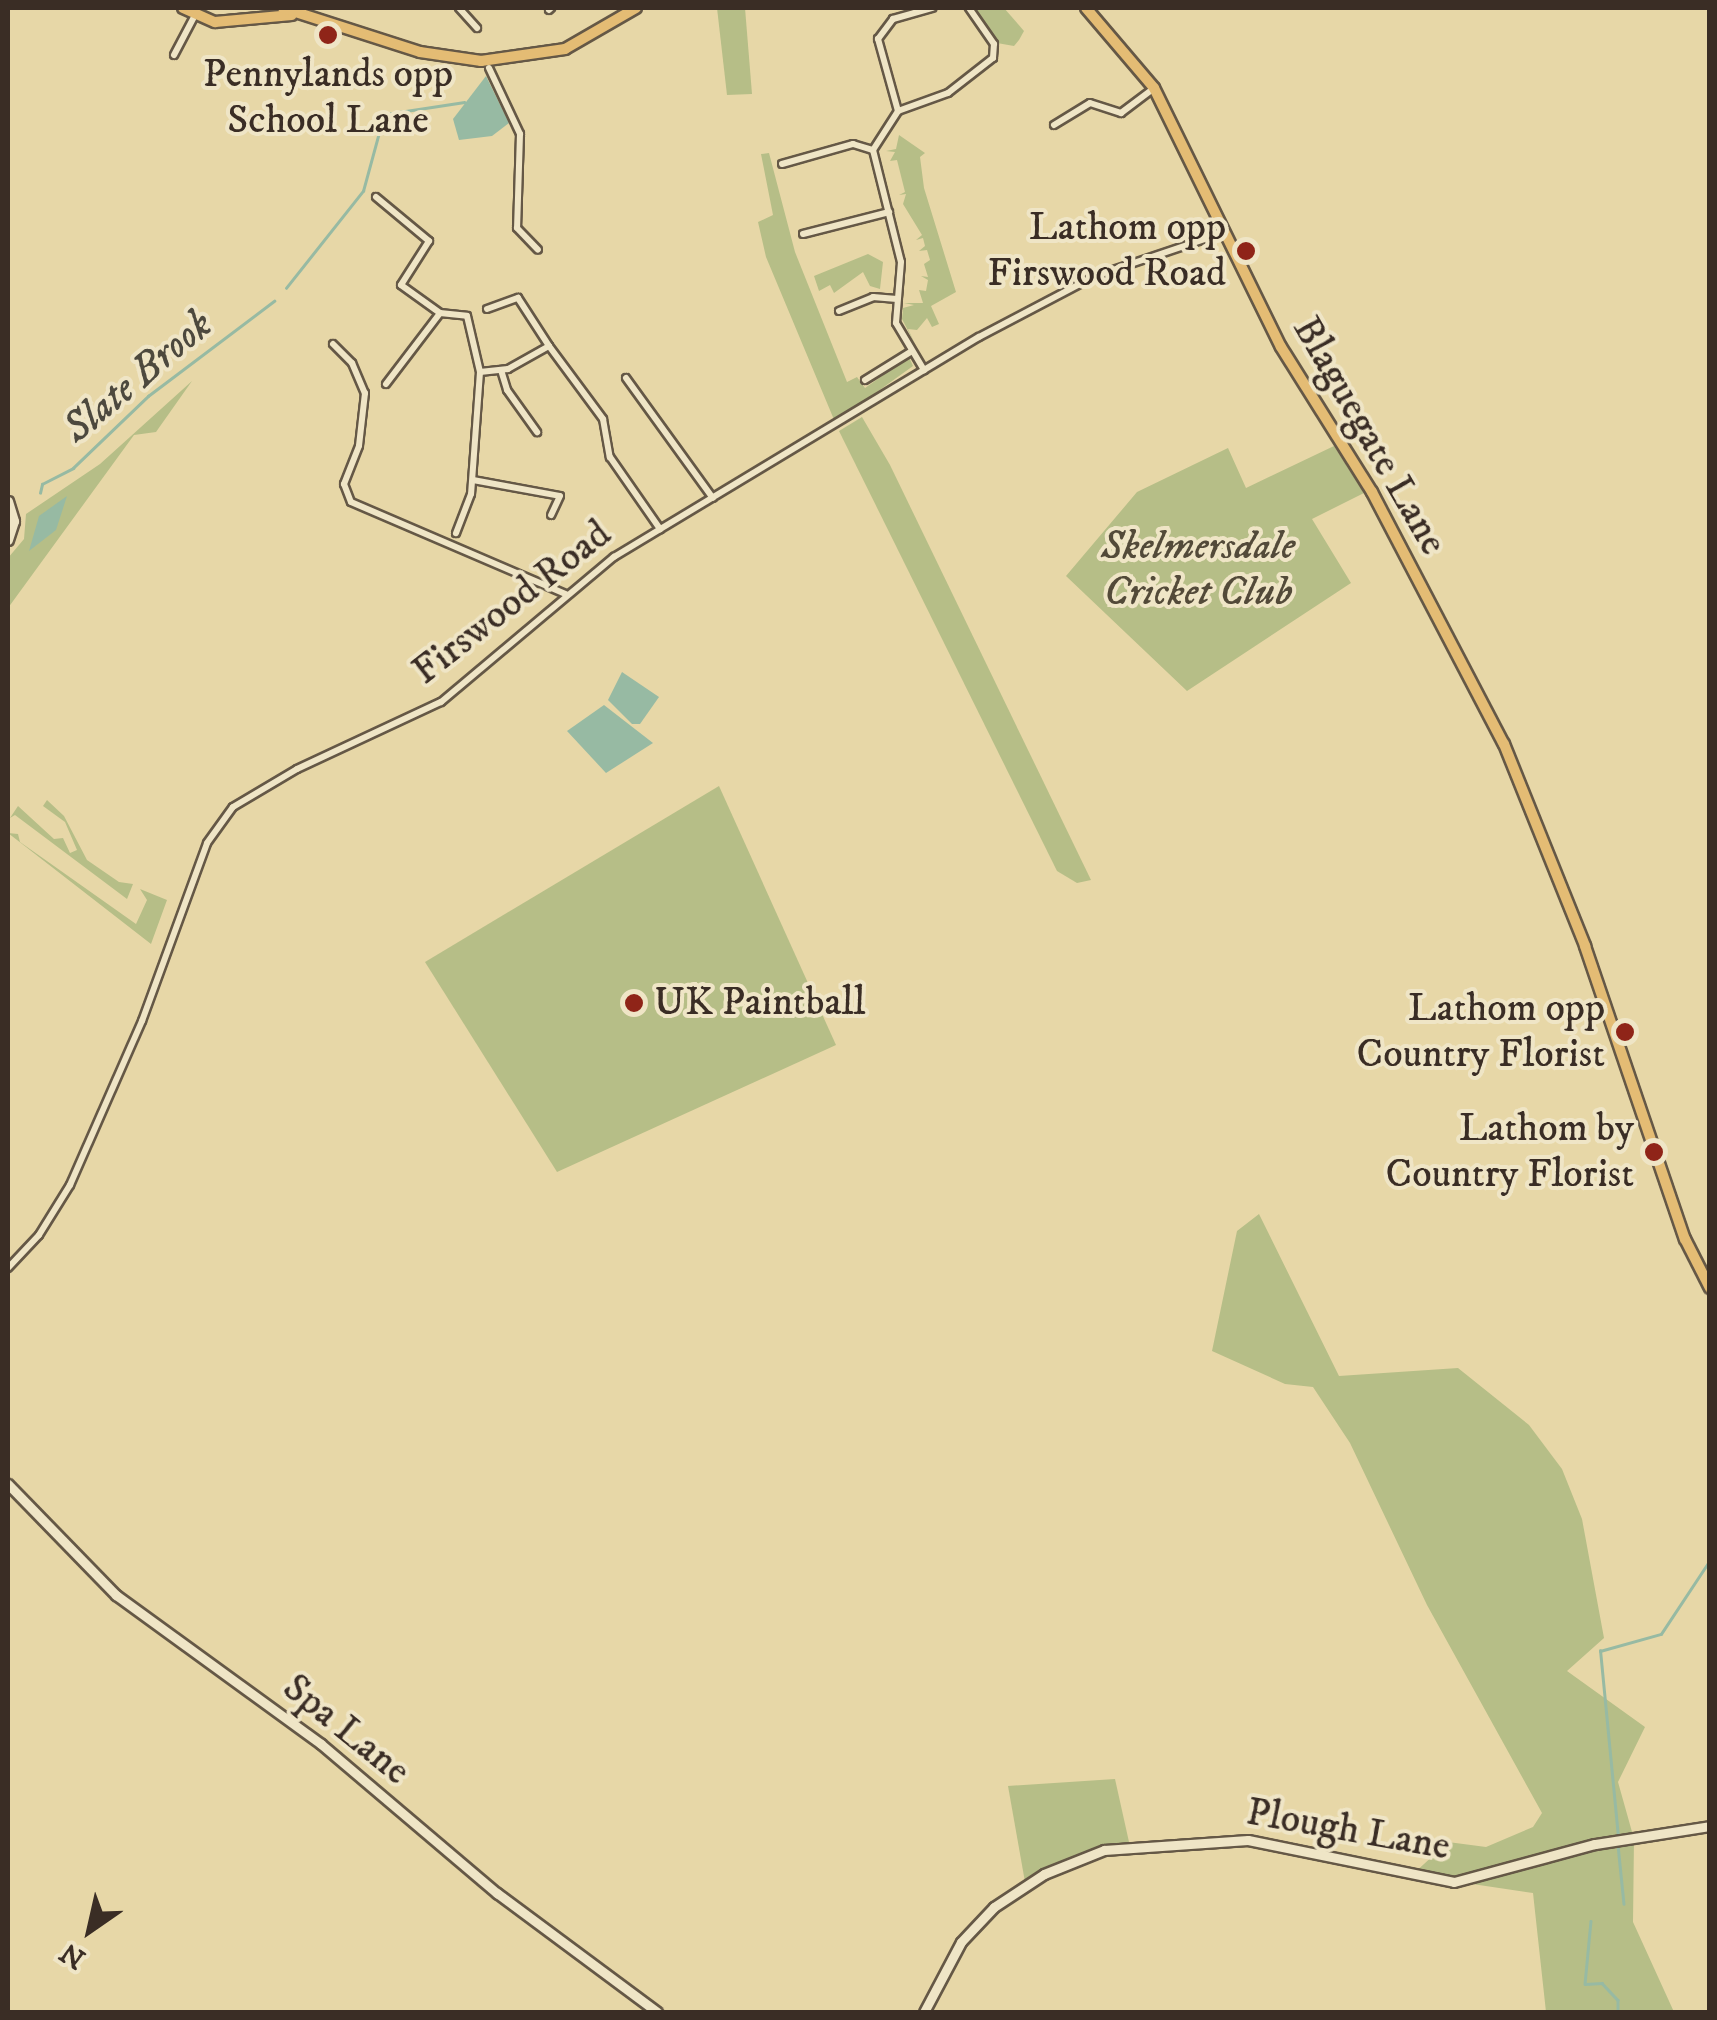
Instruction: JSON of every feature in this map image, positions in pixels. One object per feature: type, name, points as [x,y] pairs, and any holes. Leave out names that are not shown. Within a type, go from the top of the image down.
[{"type":"main road","points":[[182,8],[194,17],[225,20],[298,15]]},
{"type":"main road","points":[[225,20],[244,8]]},
{"type":"main road","points":[[283,8],[420,52],[481,61],[565,49],[636,8]]},
{"type":"main road","name":"Blaguegate Lane","points":[[1086,8],[1154,88],[1229,230],[1281,346],[1372,492],[1504,744],[1572,912],[1686,1239],[1710,1288]]},
{"type":"street","points":[[459,8],[477,28]]},
{"type":"street","points":[[898,111],[878,38],[893,19],[932,8]]},
{"type":"street","points":[[924,370],[896,324],[901,262],[873,150],[898,111],[948,93],[993,58],[994,44],[968,8]]},
{"type":"street","points":[[174,55],[194,17]]},
{"type":"street","points":[[489,68],[520,134],[518,228],[538,250]]},
{"type":"street","points":[[1054,124],[1090,103],[1122,113],[1154,88]]},
{"type":"street","points":[[782,164],[852,144],[873,150]]},
{"type":"street","points":[[376,196],[430,241],[400,285],[440,313],[467,316],[480,372],[470,447],[473,480],[456,533]]},
{"type":"street","points":[[803,234],[889,212]]},
{"type":"street","name":"Firswood Road","points":[[8,1268],[39,1236],[70,1184],[221,819],[297,769],[441,702],[566,594],[660,529],[826,433],[924,370],[1095,276],[1229,230]]},
{"type":"street","points":[[840,311],[873,296],[897,299]]},
{"type":"street","points":[[487,309],[518,298],[603,420],[610,458],[660,529]]},
{"type":"street","points":[[386,384],[440,313]]},
{"type":"street","points":[[333,344],[352,363],[365,393],[359,446],[343,493],[351,502],[566,594]]},
{"type":"street","points":[[480,372],[502,370],[549,346]]},
{"type":"street","points":[[865,380],[912,351]]},
{"type":"street","points":[[502,370],[507,390],[537,432]]},
{"type":"street","points":[[626,378],[713,498]]},
{"type":"street","points":[[473,480],[560,496],[551,515]]},
{"type":"street","points":[[8,501],[14,521],[8,540]]},
{"type":"street","name":"Spa Lane","points":[[8,1484],[116,1596],[321,1744],[497,1894],[657,2012]]},
{"type":"street","name":"Plough Lane","points":[[924,2012],[955,1951],[994,1906],[1044,1874],[1104,1850],[1259,1841],[1454,1882],[1610,1842],[1710,1826]]},
{"type":"green space","points":[[717,8],[745,8],[752,94],[727,95]]},
{"type":"green space","points":[[972,8],[1004,8],[1024,31],[1019,40],[1014,46],[997,43]]},
{"type":"green space","points":[[899,135],[925,153],[920,157],[924,188],[956,292],[931,306],[939,324],[932,327],[927,318],[917,330],[908,329],[916,346],[902,319],[903,308],[914,305],[904,303],[923,303],[919,290],[926,291],[928,280],[921,276],[928,277],[924,264],[930,260],[927,250],[919,251],[925,246],[923,238],[916,240],[922,235],[903,204],[906,194],[899,195],[905,192],[897,160],[890,161],[895,152],[886,151],[896,149]]},
{"type":"green space","points":[[769,153],[795,252],[847,382],[857,377],[865,388],[909,357],[913,366],[835,422],[766,257],[758,222],[773,215],[761,154]]},
{"type":"green space","points":[[868,254],[883,262],[880,289],[870,286],[863,272],[834,293],[830,285],[819,291],[814,276]]},
{"type":"green space","points":[[192,381],[156,432],[134,435],[8,608],[8,558],[24,539],[26,514],[100,464]]},
{"type":"green space","points":[[862,417],[890,465],[1091,880],[1077,883],[1057,871],[839,431]]},
{"type":"green space","name":"Skelmersdale Cricket Club","points":[[1334,446],[1364,493],[1312,519],[1351,583],[1187,691],[1066,576],[1137,492],[1228,448],[1246,488]]},
{"type":"green space","name":"UK Paintball","points":[[719,786],[836,1045],[557,1172],[425,962]]},
{"type":"green space","points":[[47,800],[64,816],[87,860],[119,882],[133,884],[127,899],[15,815],[10,818],[18,806],[54,839],[63,838],[70,853],[77,850],[65,822],[43,806]]},
{"type":"green space","points":[[8,833],[18,834],[20,842],[136,924],[147,900],[140,889],[167,900],[151,944]]},
{"type":"green space","points":[[1259,1214],[1339,1376],[1458,1368],[1529,1425],[1562,1469],[1582,1519],[1604,1638],[1567,1671],[1645,1727],[1618,1782],[1634,1839],[1633,1922],[1674,2012],[1546,2012],[1533,1893],[1412,1875],[1448,1842],[1486,1847],[1533,1827],[1542,1813],[1427,1605],[1350,1443],[1313,1387],[1285,1384],[1212,1351],[1237,1231]]},
{"type":"green space","points":[[1115,1779],[1129,1842],[1025,1882],[1008,1786]]},
{"type":"shaded area","points":[[486,76],[509,123],[492,136],[459,140],[453,119]]},
{"type":"shaded area","points":[[67,496],[56,530],[29,551],[39,516]]},
{"type":"shaded area","points":[[622,672],[659,697],[640,724],[632,724],[608,700]]},
{"type":"shaded area","points":[[604,705],[653,743],[606,773],[567,731]]},
{"type":"waterway","points":[[386,114],[464,102]]},
{"type":"waterway","name":"Slate Brook","points":[[286,288],[363,191],[384,114]]},
{"type":"waterway","name":"Slate Brook","points":[[40,493],[42,484],[73,468],[148,396],[274,301]]},
{"type":"waterway","points":[[1618,1837],[1600,1651],[1661,1634],[1710,1560]]},
{"type":"waterway","points":[[1618,1845],[1624,1904]]},
{"type":"waterway","points":[[1591,1921],[1585,1984],[1602,1983],[1618,2000],[1618,2012]]},
{"type":"place","name":"Pennylands opp School Lane","points":[[328,35]]},
{"type":"place","name":"Lathom opp Firswood Road","points":[[1246,251]]},
{"type":"place","name":"UK Paintball","points":[[634,1003]]},
{"type":"place","name":"Lathom opp Country Florist","points":[[1625,1032]]},
{"type":"place","name":"Lathom by Country Florist","points":[[1654,1152]]}]
